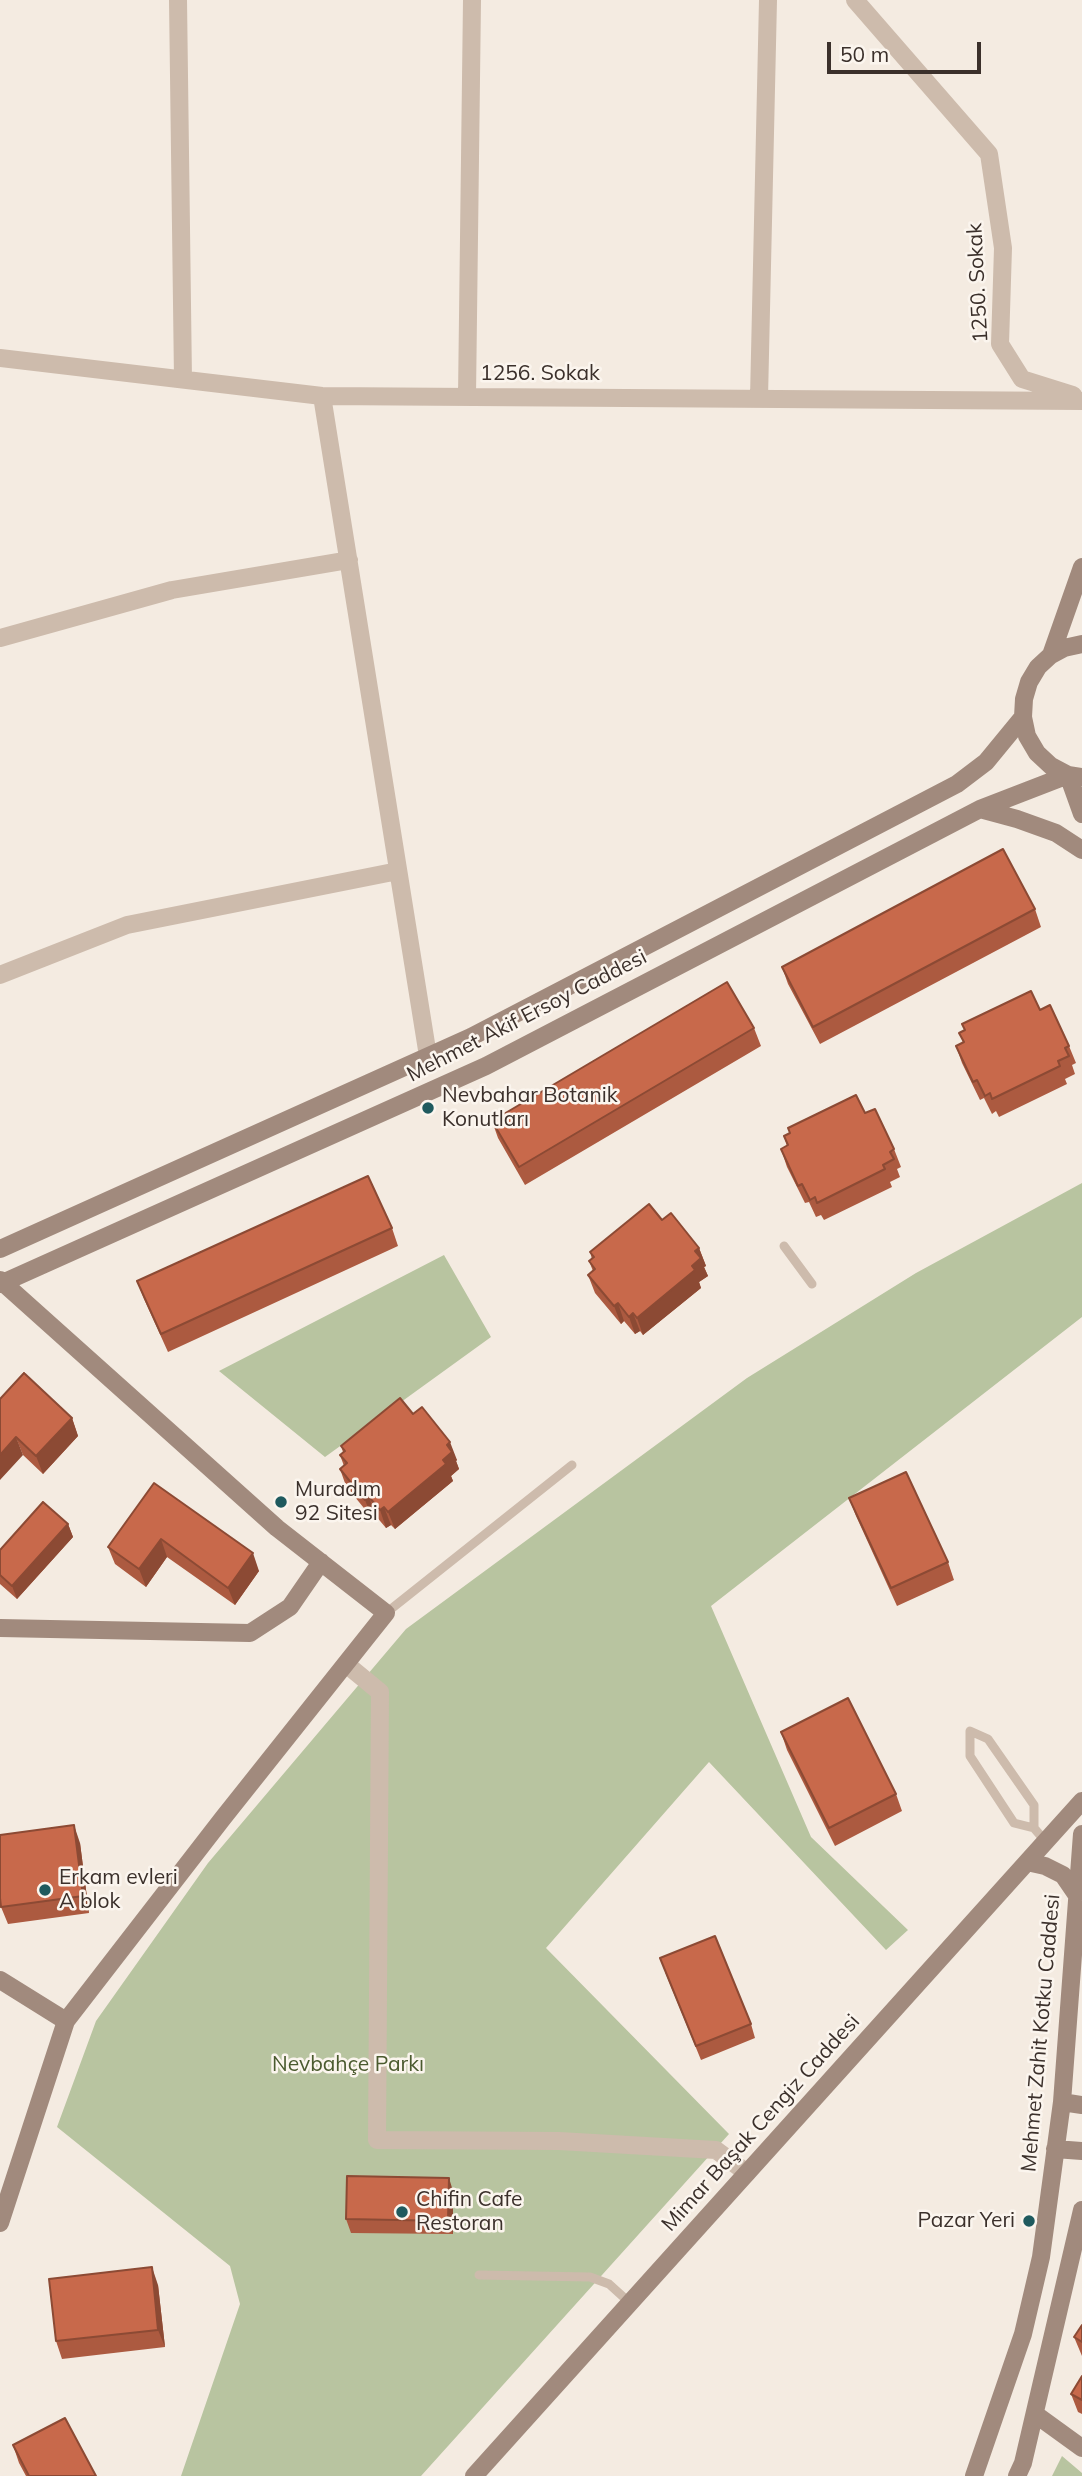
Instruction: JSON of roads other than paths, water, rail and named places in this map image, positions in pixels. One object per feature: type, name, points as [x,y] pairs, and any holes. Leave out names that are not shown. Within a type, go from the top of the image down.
[{"type":"main road","points":[[1051,656],[1082,567]]},
{"type":"main road","points":[[1082,643],[1064,648],[1038,667],[1029,682],[1023,717],[1027,736],[1037,753],[1051,766],[1075,776],[1082,814]]},
{"type":"main road","name":"Mehmet Akif Ersoy Caddesi","points":[[0,1248],[471,1037],[957,784],[986,762],[1023,717]]},
{"type":"main road","name":"Mehmet Akif Ersoy Caddesi","points":[[1,1283],[486,1066],[980,809],[1075,776]]},
{"type":"main road","points":[[980,809],[1056,833],[1082,850]]},
{"type":"main road","points":[[0,2223],[66,2021],[386,1613],[276,1528],[1,1283]]},
{"type":"main road","points":[[0,1628],[250,1633],[290,1607],[321,1562]]},
{"type":"main road","name":"Mimar Başak Cengiz Caddesi","points":[[474,2476],[1027,1862],[1040,1835],[1082,1801]]},
{"type":"main road","name":"Mehmet Zahit Kotku Caddesi","points":[[974,2476],[1023,2334],[1041,2257],[1062,2102],[1082,1834]]},
{"type":"main road","points":[[1027,1862],[1045,1866],[1063,1875],[1076,1894]]},
{"type":"main road","points":[[0,1980],[66,2021]]},
{"type":"main road","points":[[1062,2102],[1082,2105]]},
{"type":"main road","points":[[1055,2149],[1082,2151]]},
{"type":"main road","points":[[1017,2476],[1023,2463],[1035,2414],[1082,2210]]},
{"type":"main road","points":[[1035,2414],[1082,2448]]},
{"type":"street","points":[[178,0],[183,379]]},
{"type":"street","points":[[467,396],[472,0]]},
{"type":"street","points":[[759,398],[768,0]]},
{"type":"street","name":"1250. Sokak","points":[[855,0],[989,154],[1003,248],[1000,344],[1022,379],[1082,399]]},
{"type":"street","name":"1256. Sokak","points":[[0,358],[322,396],[1082,399]]},
{"type":"street","points":[[322,396],[428,1056]]},
{"type":"street","points":[[0,638],[172,590],[349,560]]},
{"type":"street","points":[[0,975],[127,925],[398,871]]},
{"type":"street","points":[[346,1664],[380,1692],[377,2140],[559,2141],[716,2150],[747,2173]]},
{"type":"lane","points":[[785,1246],[812,1284]]},
{"type":"lane","points":[[386,1613],[572,1465]]},
{"type":"lane","points":[[970,1731],[988,1739],[1034,1805],[1040,1835],[1014,1823],[971,1756],[970,1731]]},
{"type":"lane","points":[[479,2275],[590,2277],[609,2284],[630,2302]]},
{"type":"place","name":"Nevbahar Botanik Konutları","points":[[428,1108]]},
{"type":"place","name":"Muradım 92 Sitesi","points":[[281,1502]]},
{"type":"place","name":"Erkam evleri A blok","points":[[45,1890]]},
{"type":"place","name":"Chifin Cafe Restoran","points":[[402,2212]]},
{"type":"place","name":"Pazar Yeri","points":[[1029,2221]]},
{"type":"park label","name":"Nevbahçe Parkı","points":[[348,2065]]}]
